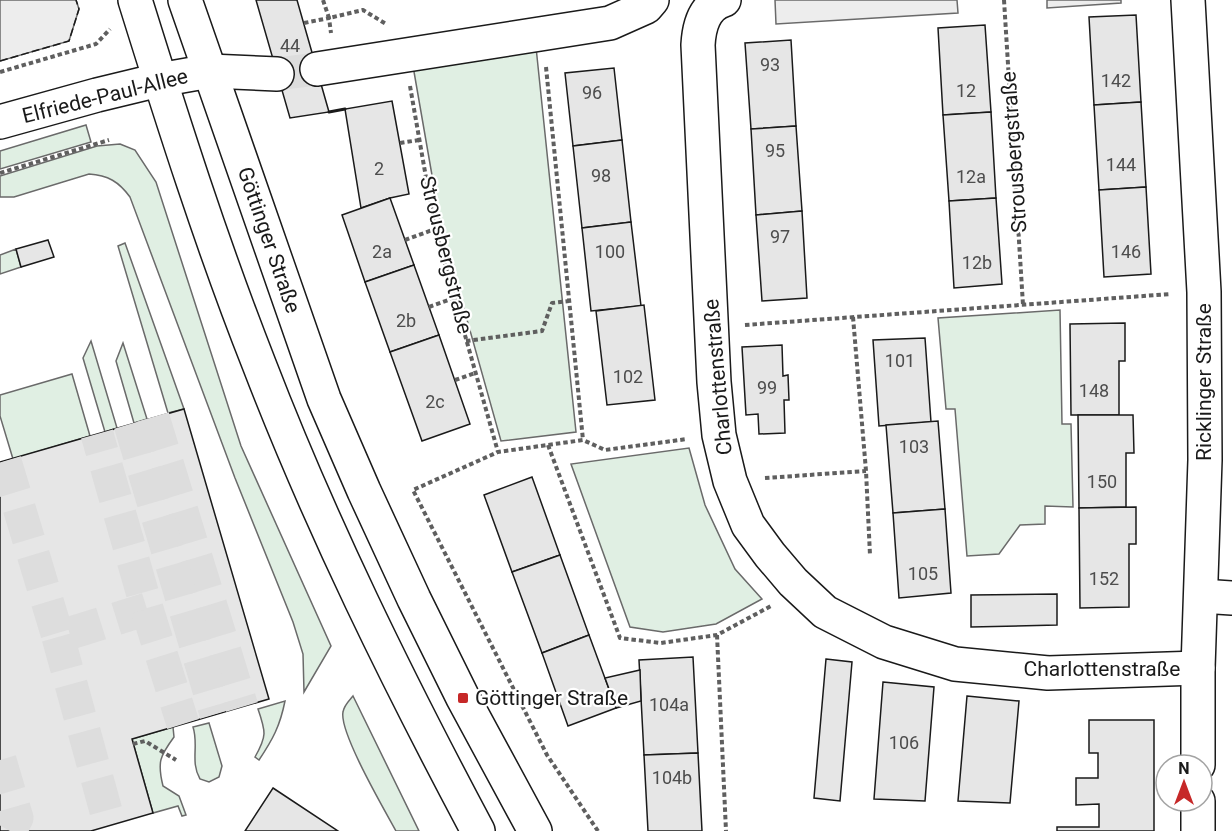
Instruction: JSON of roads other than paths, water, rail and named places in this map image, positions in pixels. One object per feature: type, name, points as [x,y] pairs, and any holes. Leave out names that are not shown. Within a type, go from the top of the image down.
[{"type":"street","name":"Göttinger Straße","points":[[184,0],[324,399],[355,470],[463,698],[536,831]]},
{"type":"street","points":[[317,69],[398,41],[542,34],[610,23],[646,7],[652,0]]},
{"type":"street","name":"Ricklinger Straße","points":[[1188,0],[1204,292],[1205,460],[1216,597],[1198,668],[1198,753]]},
{"type":"street","name":"Charlottenstraße","points":[[715,6],[699,28],[698,45],[711,327],[719,435],[730,481],[748,525],[793,582],[825,612],[884,642],[955,664],[1047,673],[1198,668]]},
{"type":"street","points":[[137,9],[218,253],[259,365],[322,516],[408,698],[478,831]]},
{"type":"street","points":[[210,71],[277,74]]},
{"type":"street","name":"Elfriede-Paul-Allee","points":[[0,122],[159,80],[210,71]]},
{"type":"street","points":[[1198,813],[1198,831]]},
{"type":"tunnel","points":[[277,74],[317,69]]},
{"type":"tunnel","points":[[153,417],[242,707]]},
{"type":"tunnel","points":[[130,424],[216,714]]},
{"type":"tunnel","points":[[5,461],[58,637],[147,609],[97,434]]},
{"type":"tunnel","points":[[147,609],[183,724]]},
{"type":"tunnel","points":[[58,637],[106,811]]},
{"type":"tunnel","points":[[0,760],[17,818],[10,831]]},
{"type":"place","name":"Göttinger Straße","points":[[463,698]]}]
